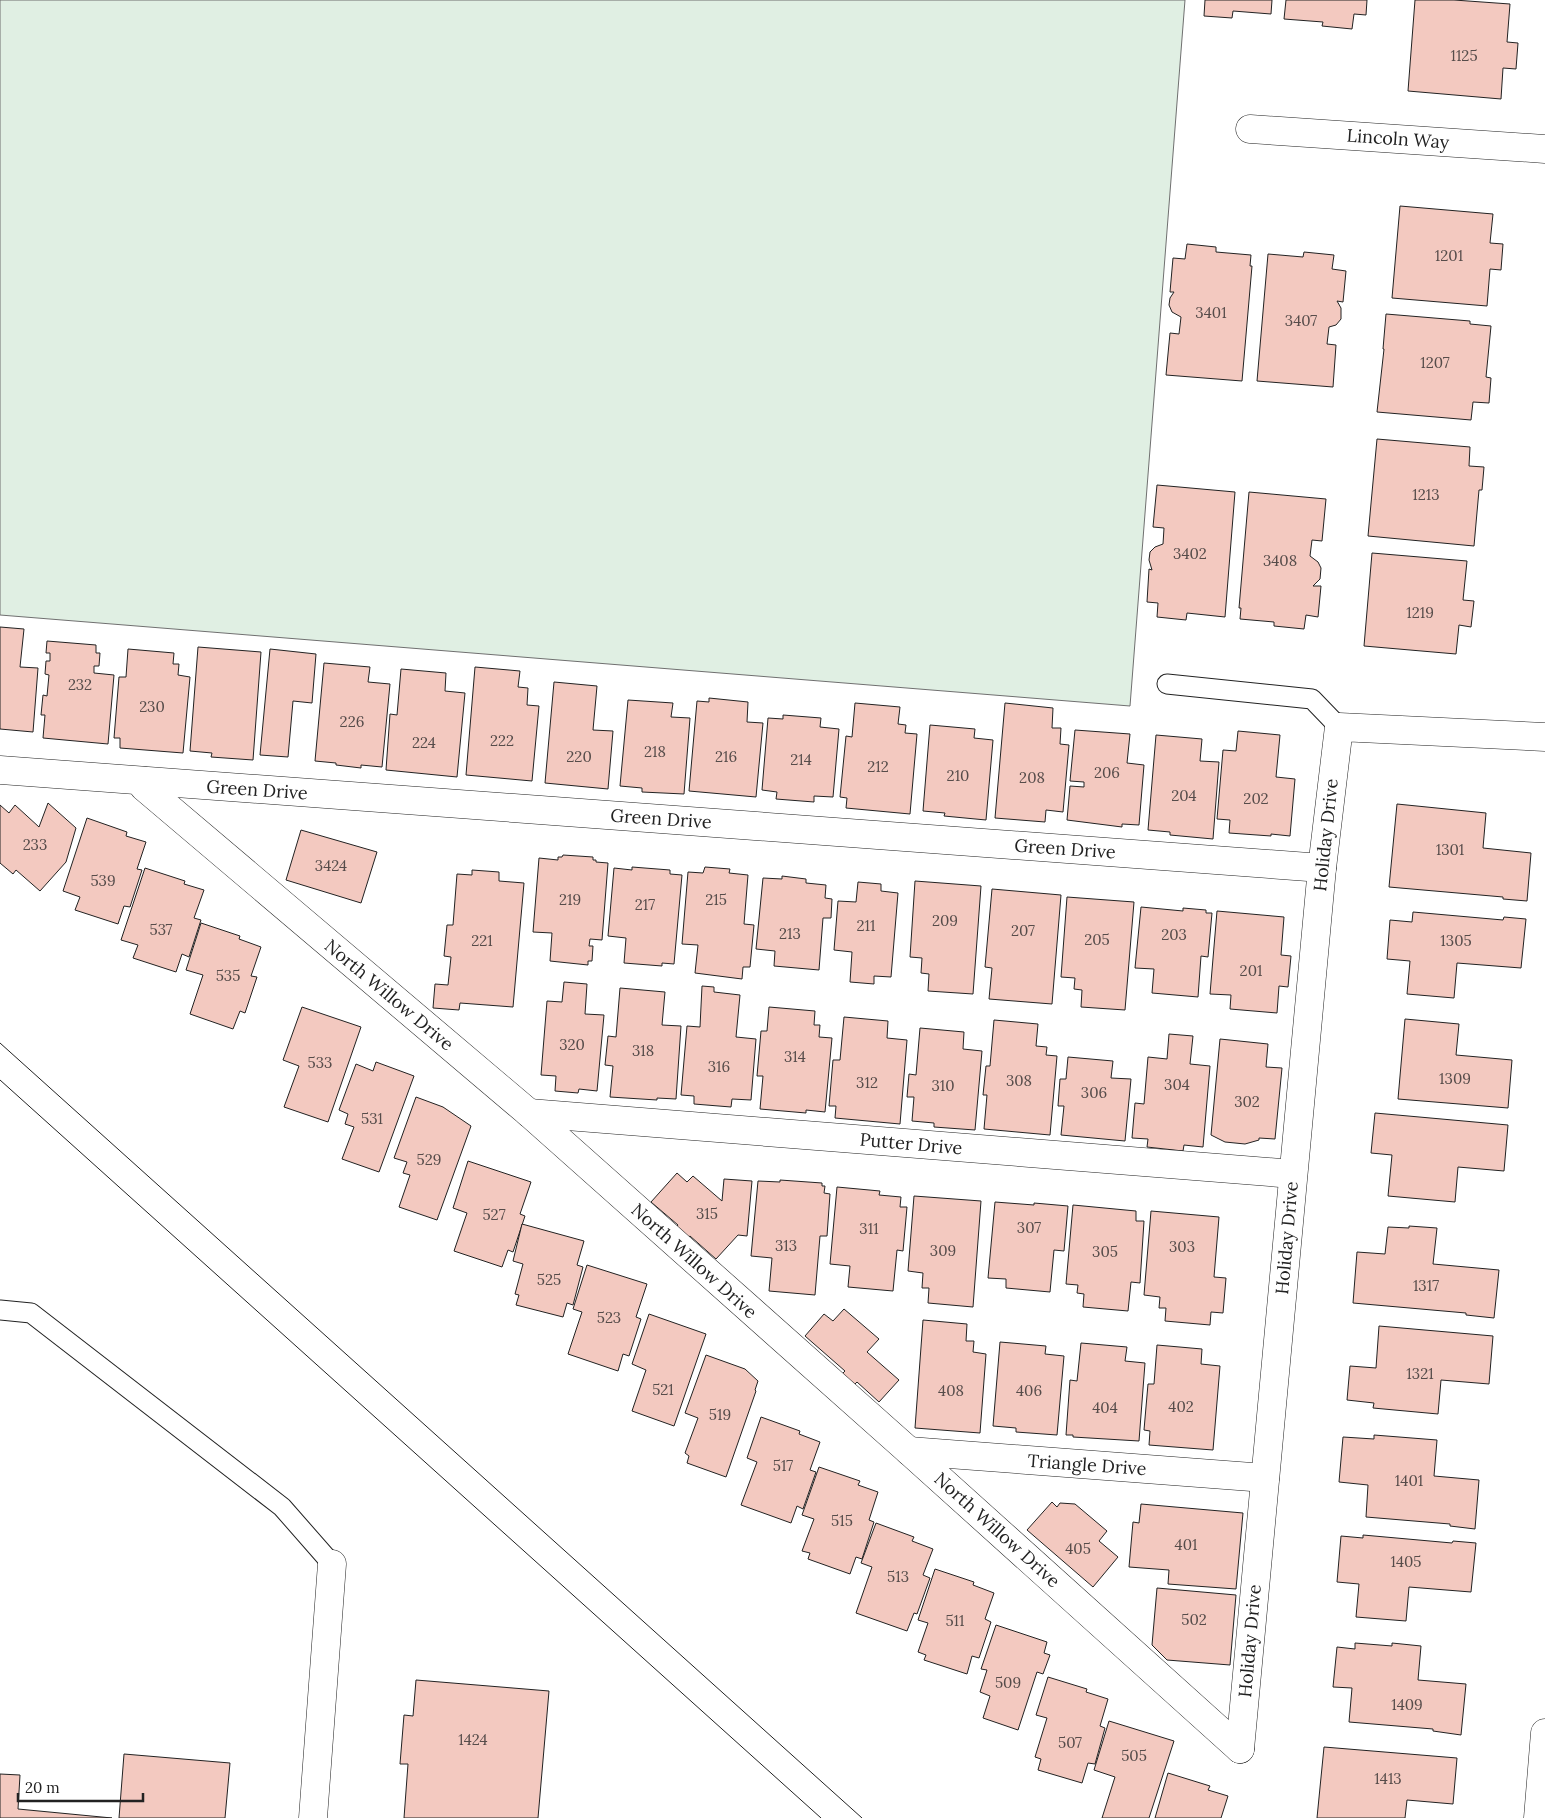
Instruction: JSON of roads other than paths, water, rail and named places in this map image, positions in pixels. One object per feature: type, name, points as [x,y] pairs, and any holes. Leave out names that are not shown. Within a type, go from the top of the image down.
[{"type":"street","name":"Lincoln Way","points":[[1250,129],[1545,148]]},
{"type":"street","points":[[1339,727],[1545,737]]},
{"type":"street","name":"Holiday Drive","points":[[1240,1749],[1322,868],[1339,727]]},
{"type":"street","name":"Green Drive","points":[[0,770],[1322,868]]},
{"type":"street","name":"North Willow Drive","points":[[144,781],[144,788],[528,1113],[909,1451],[1240,1749]]},
{"type":"street","name":"Putter Drive","points":[[528,1113],[1293,1174]]},
{"type":"street","name":"Triangle Drive","points":[[909,1451],[1265,1478]]},
{"type":"street","points":[[313,1818],[332,1564]]},
{"type":"street","points":[[1538,1818],[1545,1733]]},
{"type":"lane","points":[[1167,684],[1312,699],[1339,727]]},
{"type":"lane","points":[[0,1310],[31,1313],[39,1319],[282,1507],[332,1564]]},
{"type":"tram line","points":[[0,1043],[862,1818]]},
{"type":"tram line","points":[[0,1080],[821,1818]]}]
